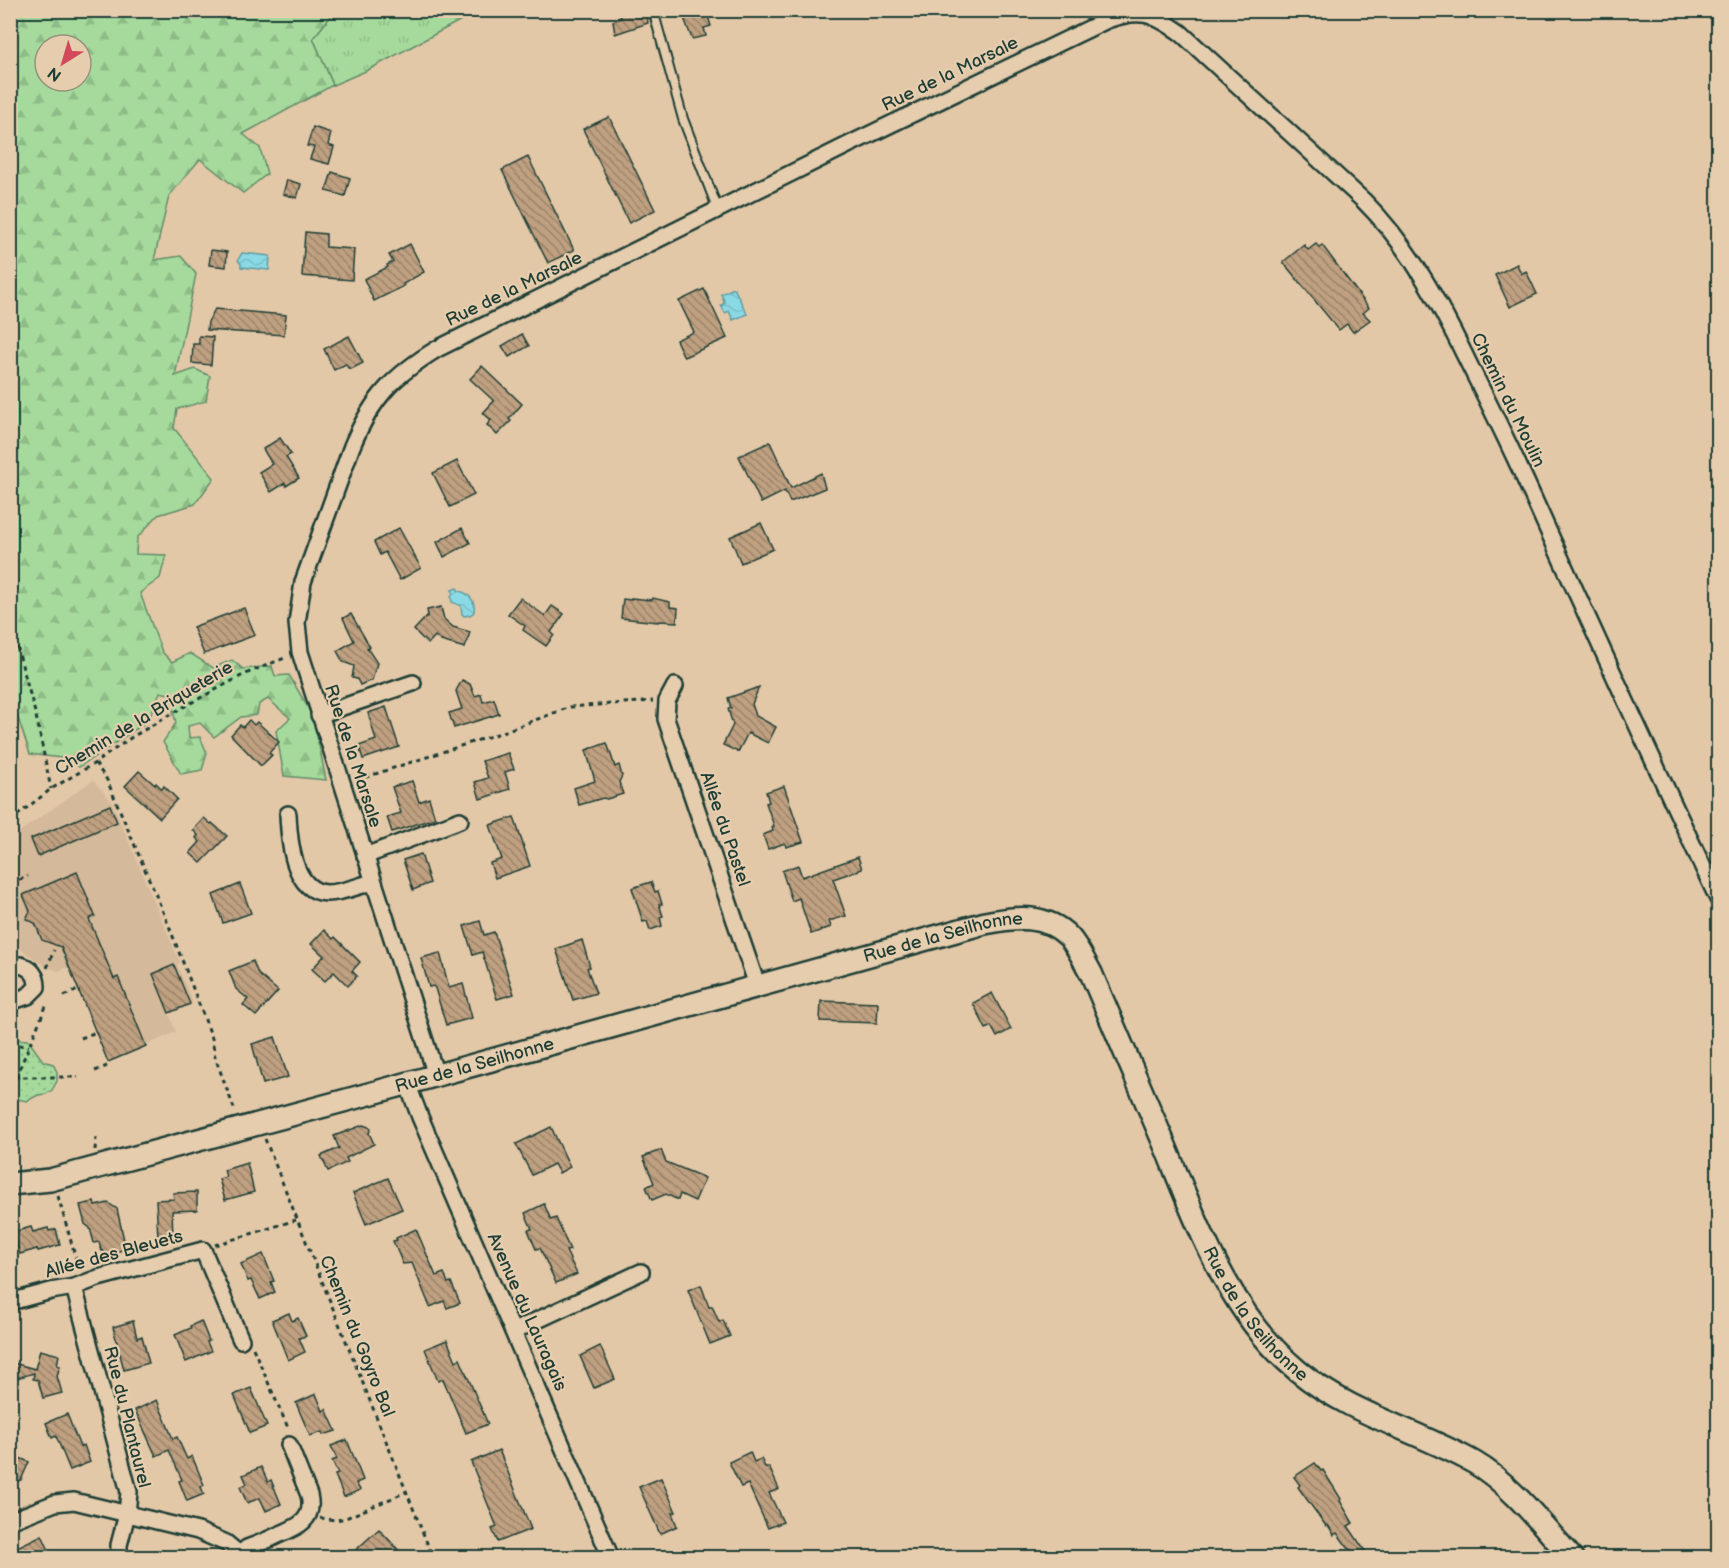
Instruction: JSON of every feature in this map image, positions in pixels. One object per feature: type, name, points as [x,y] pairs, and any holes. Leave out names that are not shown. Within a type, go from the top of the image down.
[{"type":"street","name":"Rue de la Marsale","points":[[436,1075],[300,652],[297,623],[303,582],[360,426],[382,392],[413,363],[437,349],[854,142],[1107,20],[1125,14],[1139,13]]},
{"type":"street","name":"Chemin du Moulin","points":[[1139,13],[1151,15],[1181,33],[1381,218],[1417,267],[1440,305],[1510,447],[1625,701],[1719,899]]},
{"type":"street","points":[[320,715],[413,683]]},
{"type":"street","points":[[667,701],[675,686]]},
{"type":"street","name":"Allée du Pastel","points":[[667,701],[666,719],[757,985]]},
{"type":"street","points":[[288,814],[289,839],[296,867],[303,880],[324,893],[373,882]]},
{"type":"street","points":[[365,856],[460,820]]},
{"type":"street","name":"Rue de la Seilhonne","points":[[10,1184],[50,1180],[995,921],[1022,917],[1039,919],[1055,926],[1068,937],[1091,973],[1202,1231],[1229,1289],[1246,1315],[1281,1356],[1318,1386],[1376,1418],[1477,1464],[1498,1480],[1572,1557]]},
{"type":"street","points":[[10,967],[21,964],[31,971],[37,977],[37,987],[28,996],[10,1002]]},
{"type":"street","name":"Avenue du Lauragais","points":[[407,1083],[611,1557]]},
{"type":"street","name":"Allée des Bleuets","points":[[10,1302],[74,1287],[98,1278],[202,1250],[241,1340]]},
{"type":"street","points":[[514,1331],[641,1272]]},
{"type":"street","name":"Rue du Plantaurel","points":[[74,1287],[129,1492],[127,1514],[120,1537],[119,1557]]},
{"type":"street","points":[[10,1521],[55,1503],[68,1501],[83,1503],[198,1531],[219,1540],[242,1556],[247,1548],[295,1528],[306,1520],[309,1514],[311,1503],[309,1495],[289,1445]]},
{"type":"lane","points":[[653,10],[683,119],[717,210]]},
{"type":"path","points":[[10,621],[36,716],[51,789]]},
{"type":"path","name":"Chemin de la Briqueterie","points":[[10,821],[51,789],[95,763],[132,737],[245,674],[300,652]]},
{"type":"path","points":[[342,785],[500,733],[570,707],[667,701]]},
{"type":"path","name":"Chemin du Goyro Bal","points":[[95,763],[107,780],[173,936],[212,1038],[215,1057],[232,1100],[249,1125],[296,1220],[433,1557]]},
{"type":"path","points":[[13,939],[11,897],[13,883],[28,876]]},
{"type":"path","points":[[64,996],[78,990]]},
{"type":"path","points":[[10,1086],[13,1084],[48,1004]]},
{"type":"path","points":[[81,1038],[96,1032]]},
{"type":"path","points":[[10,1044],[29,1046]]},
{"type":"path","points":[[95,1071],[107,1066]]},
{"type":"path","points":[[16,1077],[78,1077]]},
{"type":"path","points":[[91,1156],[97,1144],[96,1137]]},
{"type":"path","points":[[58,1195],[78,1266],[74,1287]]},
{"type":"path","points":[[202,1250],[224,1241],[296,1220]]},
{"type":"path","points":[[241,1340],[249,1338],[295,1442],[289,1445]]},
{"type":"path","points":[[309,1514],[328,1520],[346,1518],[406,1492]]},
{"type":"shaded area","points":[[93,780],[112,802],[180,963],[177,965],[193,1003],[169,1013],[176,1032],[108,1062],[69,967],[58,971],[43,965],[21,949],[17,939],[11,939],[11,838]]},
{"type":"green space","points":[[11,11],[335,11],[313,38],[333,85],[243,134],[260,148],[267,174],[243,193],[200,159],[169,196],[154,260],[181,256],[196,274],[175,376],[195,369],[210,376],[206,401],[177,409],[174,428],[214,478],[195,504],[158,515],[137,538],[136,554],[166,555],[160,578],[140,593],[162,652],[172,662],[190,653],[213,668],[232,660],[243,669],[272,666],[275,676],[289,675],[313,716],[326,780],[284,776],[276,731],[290,718],[268,699],[259,704],[257,715],[241,717],[214,737],[200,723],[188,726],[189,738],[200,737],[207,753],[202,770],[181,774],[163,742],[176,723],[169,694],[160,692],[148,721],[79,767],[69,759],[30,754],[17,715],[11,711],[11,606],[17,602],[16,593],[10,590]]},
{"type":"green space","points":[[335,11],[478,11],[368,70],[333,85],[313,38]]},
{"type":"green space","points":[[11,1039],[28,1040],[43,1061],[53,1064],[57,1072],[57,1081],[52,1090],[27,1101],[11,1098]]},
{"type":"water","points":[[242,253],[270,256],[269,270],[241,267],[238,260]]},
{"type":"water","points":[[734,288],[747,314],[733,320],[729,311],[725,313],[721,305],[725,303],[721,294]]},
{"type":"water","points":[[457,588],[473,601],[474,612],[470,615],[464,616],[461,606],[452,602],[452,590]]},
{"type":"building","points":[[618,10],[646,10],[648,23],[615,34],[613,21],[621,18]]},
{"type":"building","points":[[681,10],[706,10],[711,26],[704,28],[706,36],[692,39]]},
{"type":"building","points":[[609,117],[655,210],[629,223],[583,129]]},
{"type":"building","points":[[313,127],[331,133],[328,145],[334,147],[329,164],[310,159],[314,147],[307,146]]},
{"type":"building","points":[[528,157],[574,250],[548,263],[502,170]]},
{"type":"building","points":[[332,172],[350,178],[345,196],[326,191]]},
{"type":"building","points":[[287,180],[301,184],[297,198],[283,194]]},
{"type":"building","points":[[305,232],[326,234],[326,247],[354,249],[352,280],[302,276]]},
{"type":"building","points":[[410,244],[424,272],[403,284],[404,286],[374,301],[364,279],[388,267],[387,265],[393,262],[389,255]]},
{"type":"building","points":[[1316,244],[1319,247],[1322,245],[1369,308],[1363,313],[1370,320],[1353,332],[1347,324],[1339,330],[1283,262],[1304,245],[1308,250]]},
{"type":"building","points":[[211,250],[227,252],[226,267],[209,265]]},
{"type":"building","points":[[1517,264],[1521,274],[1526,271],[1537,294],[1510,307],[1495,275]]},
{"type":"building","points":[[704,289],[727,338],[684,357],[676,340],[694,332],[679,301]]},
{"type":"building","points":[[215,309],[286,315],[284,335],[207,330],[208,322]]},
{"type":"building","points":[[522,334],[529,346],[509,357],[502,346]]},
{"type":"building","points":[[199,336],[213,337],[211,365],[192,363],[193,344],[199,344]]},
{"type":"building","points":[[349,336],[363,363],[351,369],[346,364],[334,370],[324,349]]},
{"type":"building","points":[[482,366],[522,404],[509,419],[511,421],[497,435],[487,425],[491,420],[483,413],[494,401],[470,379]]},
{"type":"building","points":[[280,438],[291,454],[286,457],[299,478],[271,492],[259,472],[272,464],[263,449]]},
{"type":"building","points":[[770,442],[791,488],[821,473],[825,488],[790,502],[785,491],[761,503],[739,456]]},
{"type":"building","points":[[457,461],[474,495],[450,507],[433,473]]},
{"type":"building","points":[[761,523],[773,549],[741,563],[730,537]]},
{"type":"building","points":[[399,528],[421,568],[400,580],[385,552],[380,555],[374,542]]},
{"type":"building","points":[[462,528],[470,543],[444,557],[437,542]]},
{"type":"building","points":[[520,598],[545,616],[552,606],[564,614],[551,632],[554,635],[546,646],[523,630],[525,626],[508,614]]},
{"type":"building","points":[[631,598],[652,600],[653,598],[670,602],[670,607],[678,608],[677,622],[621,618],[623,599],[631,600]]},
{"type":"building","points":[[441,607],[444,619],[453,627],[470,632],[465,648],[441,641],[435,636],[428,644],[414,630],[428,615],[427,610]]},
{"type":"building","points":[[244,608],[255,635],[204,654],[193,627]]},
{"type":"building","points":[[351,614],[370,647],[367,648],[377,663],[372,680],[360,685],[357,679],[352,678],[354,666],[343,662],[337,651],[354,641],[343,618]]},
{"type":"building","points":[[462,680],[470,684],[475,696],[481,694],[483,702],[494,699],[499,714],[454,728],[449,713],[462,709],[456,691]]},
{"type":"building","points":[[759,687],[752,704],[756,716],[776,727],[768,743],[748,733],[738,752],[723,745],[733,725],[728,709],[731,708],[728,698]]},
{"type":"building","points":[[386,707],[399,747],[363,759],[359,746],[376,740],[368,713]]},
{"type":"building","points":[[249,720],[254,725],[257,722],[279,742],[269,753],[272,755],[261,766],[231,735],[240,725],[243,727]]},
{"type":"building","points":[[607,743],[615,767],[619,765],[622,776],[619,782],[623,794],[579,805],[574,788],[595,781],[586,750]]},
{"type":"building","points":[[508,753],[514,769],[505,772],[510,789],[480,799],[475,782],[488,778],[482,761]]},
{"type":"building","points":[[139,771],[155,785],[156,783],[162,789],[164,786],[177,799],[160,818],[125,786]]},
{"type":"building","points":[[412,781],[419,802],[429,798],[435,818],[392,832],[387,817],[401,813],[392,787]]},
{"type":"building","points":[[784,786],[803,842],[786,847],[785,843],[768,849],[763,835],[773,831],[774,826],[766,803],[769,802],[766,792]]},
{"type":"building","points":[[110,805],[117,822],[38,856],[31,839]]},
{"type":"building","points":[[514,817],[530,866],[495,878],[490,863],[502,859],[490,825]]},
{"type":"building","points":[[204,818],[227,836],[201,863],[190,853],[200,842],[193,830]]},
{"type":"building","points":[[421,854],[430,883],[413,890],[403,860]]},
{"type":"building","points":[[858,857],[862,869],[833,879],[846,916],[829,921],[831,927],[811,934],[799,898],[792,901],[782,871],[798,865],[802,877]]},
{"type":"building","points":[[77,872],[95,916],[89,919],[114,979],[118,977],[146,1046],[108,1062],[61,947],[42,940],[35,923],[26,919],[30,911],[23,895]]},
{"type":"building","points":[[651,882],[655,892],[658,891],[663,916],[660,917],[662,926],[650,930],[647,921],[643,922],[632,888]]},
{"type":"building","points":[[240,884],[251,913],[223,923],[213,895]]},
{"type":"building","points":[[480,921],[484,935],[494,932],[514,994],[497,999],[482,952],[473,955],[464,926]]},
{"type":"building","points":[[324,930],[333,939],[335,937],[360,962],[352,971],[357,976],[348,986],[334,972],[325,981],[312,969],[324,956],[311,944]]},
{"type":"building","points":[[582,940],[590,967],[587,968],[596,993],[573,1000],[556,949]]},
{"type":"building","points":[[440,953],[449,988],[463,984],[472,1018],[446,1025],[435,988],[429,987],[421,958]]},
{"type":"building","points":[[253,961],[258,974],[278,991],[256,1016],[243,1005],[248,999],[236,989],[229,971]]},
{"type":"building","points":[[174,965],[190,1004],[169,1013],[153,974]]},
{"type":"building","points":[[992,993],[1011,1029],[997,1037],[991,1026],[986,1029],[973,1003]]},
{"type":"building","points":[[821,1001],[878,1003],[877,1023],[820,1021]]},
{"type":"building","points":[[275,1037],[288,1077],[263,1084],[252,1044]]},
{"type":"building","points":[[363,1125],[371,1128],[369,1133],[374,1144],[346,1158],[348,1162],[328,1171],[321,1156],[339,1148],[334,1136]]},
{"type":"building","points":[[551,1127],[570,1167],[559,1173],[554,1164],[532,1175],[516,1144]]},
{"type":"building","points":[[661,1150],[666,1162],[705,1178],[695,1201],[680,1194],[678,1200],[666,1194],[652,1200],[646,1187],[654,1183],[643,1157]]},
{"type":"building","points":[[247,1163],[254,1192],[225,1200],[219,1179],[226,1177],[224,1170]]},
{"type":"building","points":[[388,1178],[402,1209],[366,1224],[353,1193]]},
{"type":"building","points":[[197,1192],[197,1210],[172,1211],[173,1237],[158,1237],[156,1200],[174,1199],[173,1193]]},
{"type":"building","points":[[94,1202],[95,1206],[108,1203],[117,1209],[126,1249],[108,1254],[101,1250],[99,1242],[94,1243],[90,1228],[85,1224],[80,1205]]},
{"type":"building","points":[[544,1204],[551,1220],[556,1218],[570,1250],[566,1251],[577,1274],[556,1283],[540,1248],[536,1249],[528,1230],[532,1229],[525,1213]]},
{"type":"building","points":[[31,1227],[33,1232],[48,1228],[49,1231],[56,1229],[60,1245],[20,1254],[13,1232]]},
{"type":"building","points":[[416,1229],[436,1276],[444,1273],[448,1283],[451,1282],[460,1303],[447,1308],[444,1301],[430,1307],[412,1263],[403,1264],[393,1241]]},
{"type":"building","points":[[263,1254],[274,1281],[271,1282],[275,1292],[260,1299],[251,1280],[248,1281],[241,1264]]},
{"type":"building","points":[[701,1285],[709,1307],[712,1306],[719,1322],[723,1320],[730,1336],[710,1344],[688,1290]]},
{"type":"building","points":[[289,1313],[292,1321],[298,1318],[306,1336],[299,1338],[305,1352],[288,1360],[272,1320]]},
{"type":"building","points":[[133,1321],[137,1338],[142,1336],[149,1363],[124,1370],[113,1327]]},
{"type":"building","points":[[201,1321],[211,1351],[186,1362],[175,1335]]},
{"type":"building","points":[[447,1340],[456,1361],[460,1359],[488,1424],[466,1433],[443,1379],[438,1381],[425,1349]]},
{"type":"building","points":[[600,1346],[615,1379],[594,1388],[580,1356]]},
{"type":"building","points":[[40,1350],[59,1355],[57,1365],[60,1366],[57,1376],[62,1393],[43,1398],[38,1380],[33,1379],[34,1373],[10,1380],[10,1362],[35,1369]]},
{"type":"building","points":[[251,1388],[267,1426],[250,1433],[234,1395]]},
{"type":"building","points":[[316,1394],[323,1411],[326,1409],[336,1431],[310,1436],[296,1403]]},
{"type":"building","points":[[157,1400],[173,1439],[177,1437],[187,1459],[192,1456],[204,1485],[201,1487],[204,1494],[187,1501],[179,1481],[182,1480],[169,1450],[156,1456],[135,1410]]},
{"type":"building","points":[[67,1414],[80,1447],[84,1445],[90,1462],[70,1470],[56,1436],[52,1438],[46,1423]]},
{"type":"building","points":[[347,1440],[363,1480],[356,1483],[360,1490],[344,1497],[335,1475],[338,1474],[332,1461],[337,1459],[331,1446]]},
{"type":"building","points":[[499,1450],[531,1529],[498,1542],[492,1529],[497,1527],[471,1462]]},
{"type":"building","points":[[750,1452],[754,1462],[761,1459],[765,1467],[769,1467],[779,1489],[769,1493],[783,1522],[768,1528],[748,1484],[741,1487],[729,1462]]},
{"type":"building","points":[[10,1454],[29,1462],[21,1480],[10,1484]]},
{"type":"building","points":[[1315,1463],[1321,1471],[1323,1470],[1341,1499],[1353,1523],[1348,1526],[1365,1551],[1355,1557],[1337,1533],[1334,1535],[1328,1525],[1326,1526],[1298,1487],[1300,1485],[1294,1477]]},
{"type":"building","points":[[261,1467],[268,1482],[271,1480],[281,1504],[266,1511],[260,1498],[247,1503],[240,1487],[247,1484],[243,1475]]},
{"type":"building","points":[[661,1478],[676,1512],[672,1513],[677,1526],[660,1534],[639,1487]]},
{"type":"building","points":[[379,1529],[405,1557],[348,1557],[369,1538]]},
{"type":"building","points":[[42,1535],[52,1557],[21,1557],[17,1547]]}]
